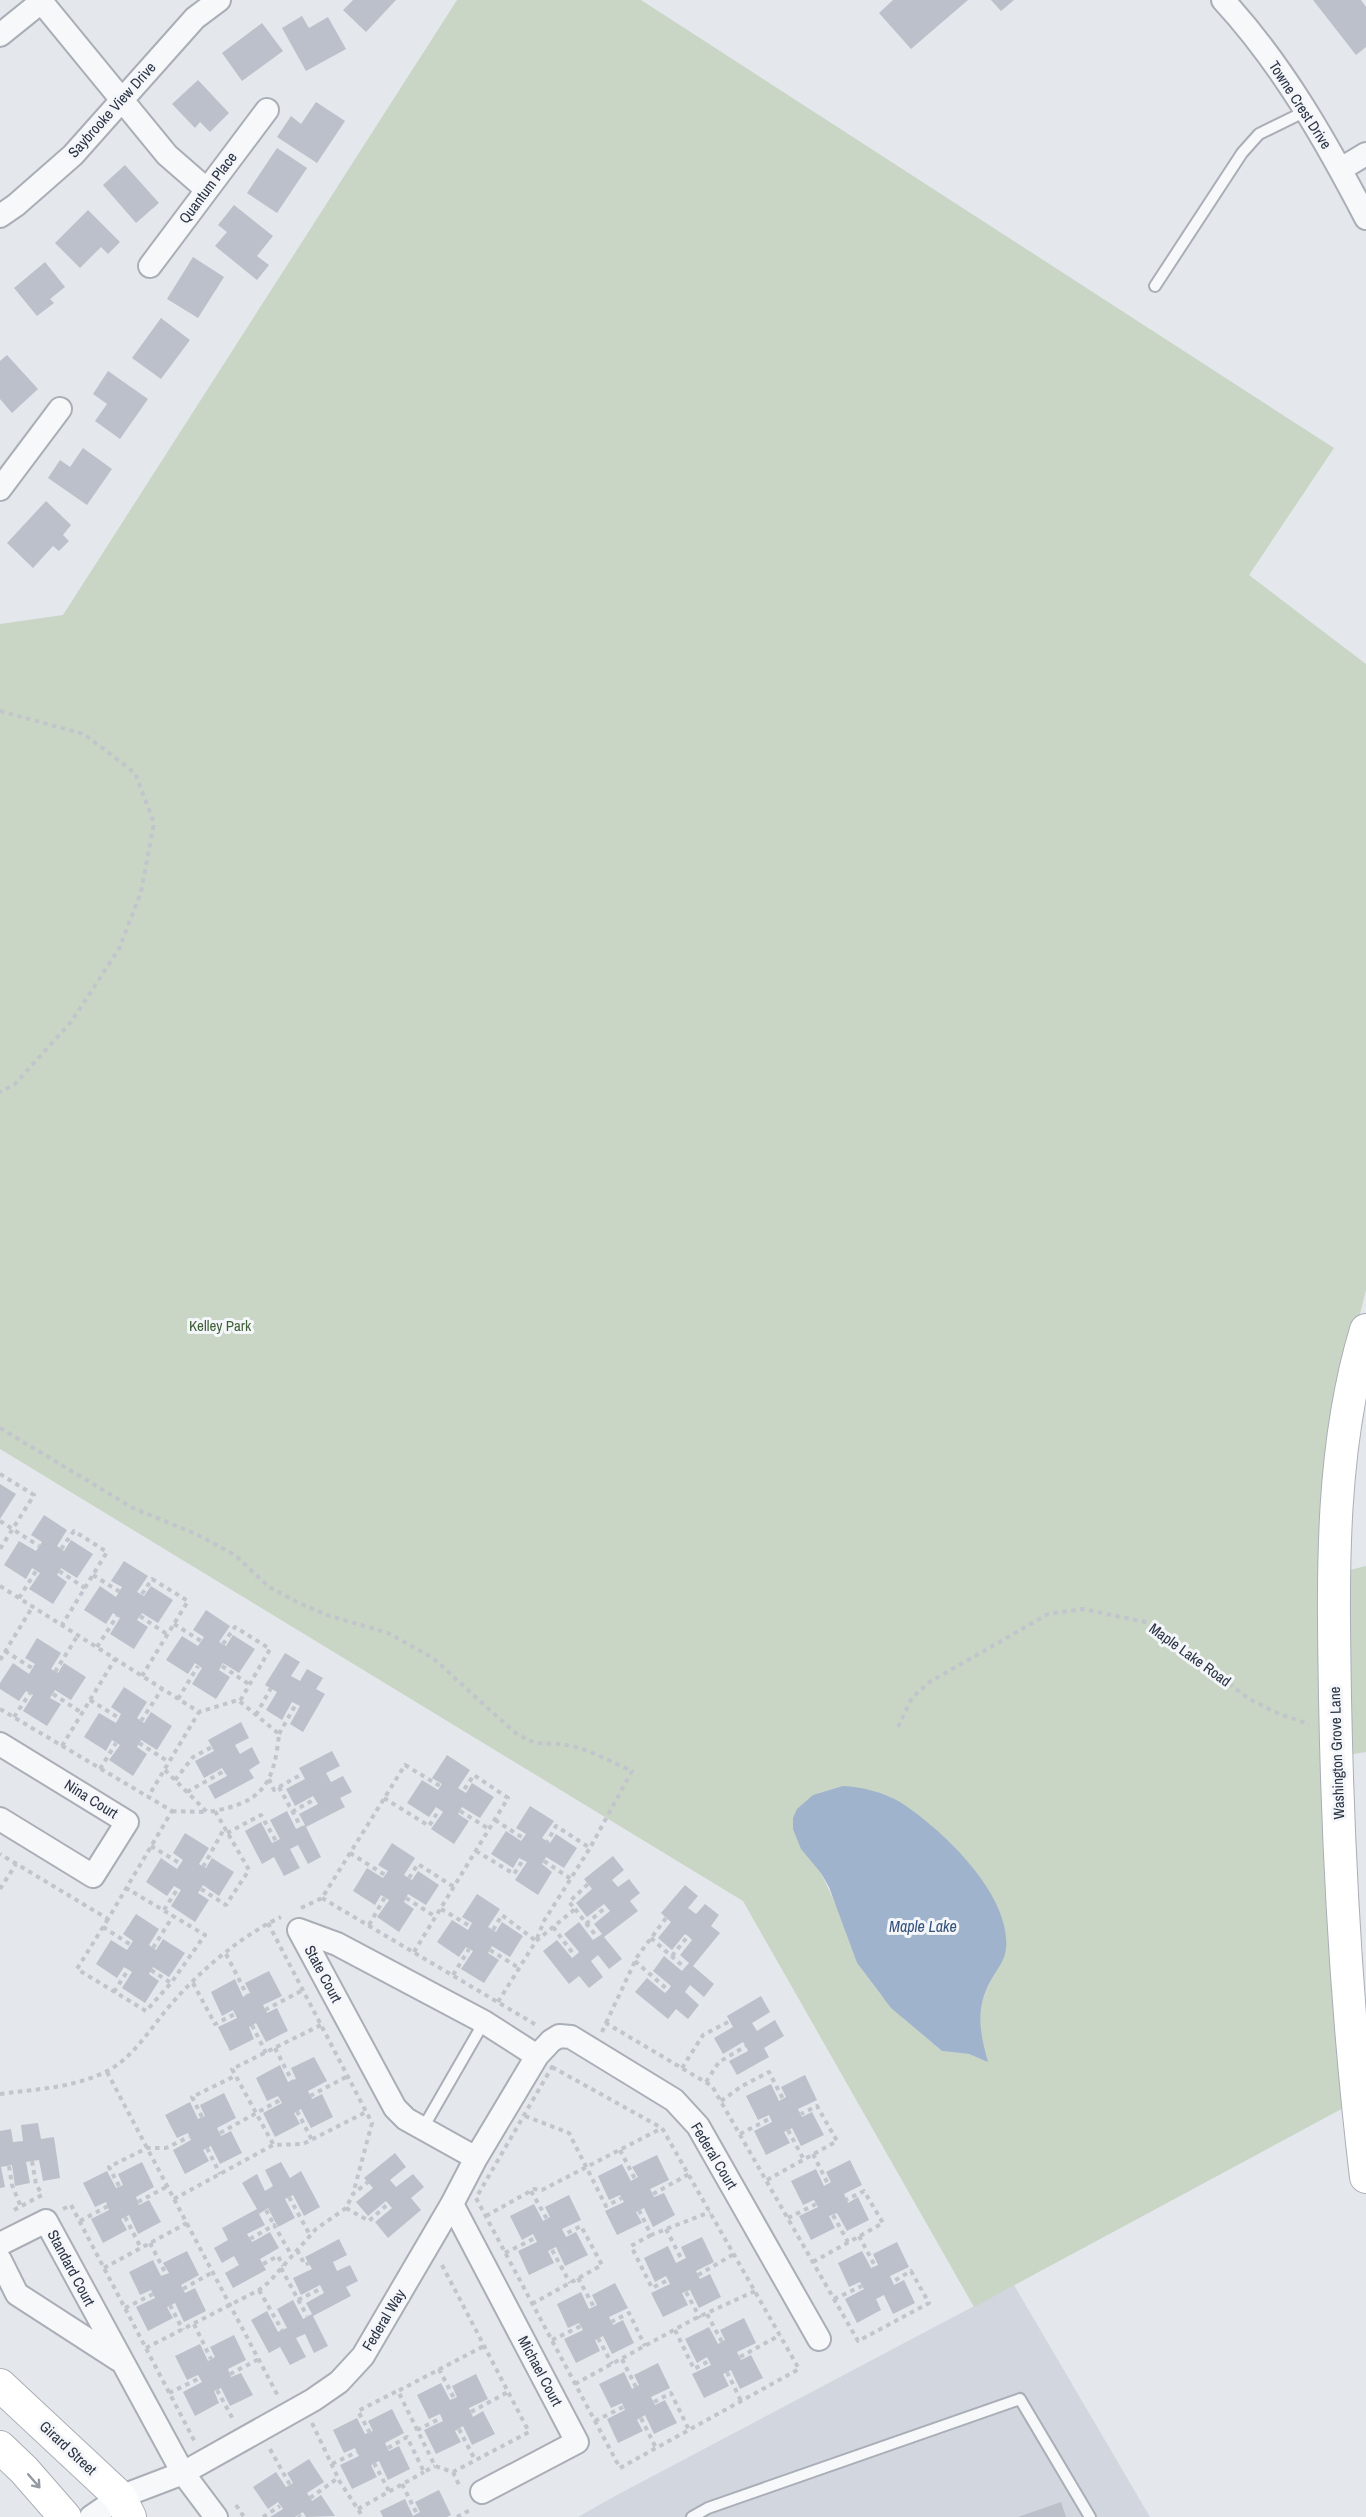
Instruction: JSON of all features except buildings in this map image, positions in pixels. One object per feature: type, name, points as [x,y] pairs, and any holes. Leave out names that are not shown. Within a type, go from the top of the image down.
[{"type":"street","name":"Saybrooke View Drive","points":[[0,216],[16,205],[73,155],[195,18],[219,0]]},
{"type":"street","name":"Towne Crest Drive","points":[[1223,0],[1290,86],[1341,169],[1366,218]]},
{"type":"street","points":[[0,35],[40,1],[167,155],[206,189]]},
{"type":"street","name":"Quantum Place","points":[[150,266],[267,110]]},
{"type":"street","points":[[1341,169],[1366,154]]},
{"type":"street","points":[[0,489],[60,409]]},
{"type":"street","name":"Washington Grove Lane","points":[[1366,1330],[1354,1371],[1344,1439],[1333,1551],[1335,1762],[1354,2080],[1366,2177]]},
{"type":"street","name":"Nina Court","points":[[0,1744],[127,1821],[93,1876],[0,1819]]},
{"type":"street","name":"State Court","points":[[476,2158],[406,2119],[395,2108],[299,1930],[337,1944],[484,2022],[544,2049]]},
{"type":"street","name":"Federal Court","points":[[544,2049],[559,2036],[571,2037],[674,2100],[698,2126],[819,2339]]},
{"type":"street","name":"Federal Way","points":[[91,2517],[125,2507],[313,2400],[339,2382],[363,2355],[452,2204],[476,2158],[544,2049]]},
{"type":"street","name":"Michael Court","points":[[452,2204],[577,2442],[477,2500]]},
{"type":"street","name":"Standard Court","points":[[0,2244],[46,2220],[183,2473],[216,2517]]},
{"type":"street","name":"Standard Court","points":[[0,2260],[17,2294],[120,2360]]},
{"type":"street","name":"Girard Street","points":[[0,2385],[125,2507]]},
{"type":"street","points":[[0,2447],[24,2470],[65,2517]]},
{"type":"lane","points":[[1155,286],[1242,153],[1259,134],[1306,111]]},
{"type":"lane","points":[[423,2128],[484,2022]]},
{"type":"lane","points":[[692,2517],[708,2508],[1020,2399],[1090,2517]]},
{"type":"path","points":[[0,711],[84,734],[135,773],[154,823],[141,892],[119,949],[71,1022],[15,1084],[0,1092]]},
{"type":"path","points":[[0,1428],[133,1508],[196,1534],[235,1555],[269,1587],[327,1615],[388,1633],[433,1658],[525,1740],[540,1745],[570,1746],[632,1771],[590,1848],[544,1921],[536,1941],[498,2002]]},
{"type":"path","points":[[0,1474],[33,1495],[0,1549]]},
{"type":"path","points":[[0,1521],[39,1546]]},
{"type":"path","points":[[61,1549],[74,1531],[107,1552],[62,1625]]},
{"type":"path","points":[[19,1598],[36,1571]]},
{"type":"path","points":[[59,1571],[85,1588]]},
{"type":"path","points":[[93,1575],[120,1592]]},
{"type":"path","points":[[142,1594],[152,1579],[188,1601],[142,1676]]},
{"type":"path","points":[[0,1586],[199,1712]]},
{"type":"path","points":[[0,1660],[33,1606]]},
{"type":"path","name":"Maple Lake Road","points":[[898,1727],[912,1698],[928,1683],[1048,1614],[1083,1609],[1150,1623],[1249,1699],[1279,1714],[1336,1732]]},
{"type":"path","points":[[97,1647],[117,1616]]},
{"type":"path","points":[[140,1617],[168,1635]]},
{"type":"path","points":[[174,1624],[201,1641]]},
{"type":"path","points":[[224,1644],[235,1627],[270,1649],[240,1701]]},
{"type":"path","points":[[55,1672],[78,1635]]},
{"type":"path","points":[[5,1651],[32,1668]]},
{"type":"path","points":[[62,1746],[115,1659]]},
{"type":"path","points":[[178,1699],[198,1666]]},
{"type":"path","points":[[222,1666],[250,1685]]},
{"type":"path","points":[[256,1714],[271,1688]]},
{"type":"path","points":[[141,1721],[162,1689]]},
{"type":"path","points":[[15,1717],[30,1693]]},
{"type":"path","points":[[53,1694],[82,1713]]},
{"type":"path","points":[[90,1700],[119,1718]]},
{"type":"path","points":[[148,1797],[199,1712],[238,1700],[279,1734]]},
{"type":"path","points":[[172,1811],[215,1811],[240,1805],[253,1796],[269,1779],[276,1763],[279,1734],[296,1704]]},
{"type":"path","points":[[100,1769],[116,1743]]},
{"type":"path","points":[[139,1743],[169,1762]]},
{"type":"path","points":[[175,1780],[193,1757],[212,1747]]},
{"type":"path","points":[[300,1908],[322,1898],[405,1765],[440,1786]]},
{"type":"path","points":[[165,1770],[207,1812]]},
{"type":"path","points":[[187,1792],[224,1771]]},
{"type":"path","points":[[269,1779],[274,1790],[302,1774]]},
{"type":"path","points":[[414,1952],[508,1798],[474,1775],[463,1791]]},
{"type":"path","points":[[279,1787],[301,1827]]},
{"type":"path","points":[[384,1798],[429,1826],[439,1810]]},
{"type":"path","points":[[292,1812],[315,1799]]},
{"type":"path","points":[[460,1810],[489,1829]]},
{"type":"path","points":[[201,1889],[226,1905],[249,1870],[215,1811]]},
{"type":"path","points":[[203,1867],[226,1831],[261,1815],[276,1841]]},
{"type":"path","points":[[495,1820],[523,1838]]},
{"type":"path","points":[[547,1842],[556,1826],[590,1848]]},
{"type":"path","points":[[151,1846],[181,1864]]},
{"type":"path","points":[[476,1851],[514,1874],[523,1860]]},
{"type":"path","points":[[350,1853],[386,1875]]},
{"type":"path","points":[[544,1861],[571,1879]]},
{"type":"path","points":[[0,1889],[16,1864]]},
{"type":"path","points":[[409,1878],[418,1864],[454,1887]]},
{"type":"path","points":[[588,1884],[569,1902],[597,1937]]},
{"type":"path","points":[[108,1918],[77,1969],[146,2011],[171,1983],[205,1935],[126,1888]]},
{"type":"path","points":[[164,1910],[178,1888]]},
{"type":"path","points":[[369,1926],[385,1897]]},
{"type":"path","points":[[406,1898],[436,1917]]},
{"type":"path","points":[[586,1924],[606,1907]]},
{"type":"path","points":[[441,1909],[470,1926]]},
{"type":"path","points":[[536,1941],[575,1909]]},
{"type":"path","points":[[0,2094],[76,2084],[107,2072],[137,2045],[174,2000],[211,1964],[268,1923],[290,1913]]},
{"type":"path","points":[[493,1930],[502,1915],[536,1941]]},
{"type":"path","points":[[153,1948],[173,1916]]},
{"type":"path","points":[[606,2023],[635,1961],[666,1918]]},
{"type":"path","points":[[146,2348],[260,2290],[310,2235],[330,2217],[346,2208],[353,2194],[372,2122],[268,1923]]},
{"type":"path","points":[[103,1927],[131,1945]]},
{"type":"path","points":[[553,1928],[575,1956]]},
{"type":"path","points":[[672,1956],[688,1936]]},
{"type":"path","points":[[651,1938],[685,1968]]},
{"type":"path","points":[[453,1975],[469,1949]]},
{"type":"path","points":[[490,1950],[519,1968]]},
{"type":"path","points":[[226,1954],[246,1995]]},
{"type":"path","points":[[635,1961],[668,1990]]},
{"type":"path","points":[[114,1992],[128,1970]]},
{"type":"path","points":[[151,1970],[171,1983]]},
{"type":"path","points":[[193,1983],[215,2024],[235,2014]]},
{"type":"path","points":[[265,2010],[303,1990]]},
{"type":"path","points":[[682,2068],[703,2035],[730,2021]]},
{"type":"path","points":[[252,2025],[266,2053]]},
{"type":"path","points":[[273,2145],[232,2069],[321,2025]]},
{"type":"path","points":[[706,2082],[719,2062],[746,2046]]},
{"type":"path","points":[[275,2048],[292,2081]]},
{"type":"path","points":[[552,2067],[662,2128],[799,2369],[620,2468],[476,2198],[552,2067]]},
{"type":"path","points":[[107,2072],[281,2401]]},
{"type":"path","points":[[721,2101],[742,2086],[770,2072],[783,2099]]},
{"type":"path","points":[[202,2117],[192,2097],[236,2076]]},
{"type":"path","points":[[310,2096],[348,2076]]},
{"type":"path","points":[[220,2133],[280,2100]]},
{"type":"path","points":[[767,2180],[837,2141],[817,2106],[801,2114]]},
{"type":"path","points":[[297,2111],[312,2140]]},
{"type":"path","points":[[174,2199],[273,2145],[303,2144],[366,2112]]},
{"type":"path","points":[[524,2116],[569,2133],[606,2206],[622,2198]]},
{"type":"path","points":[[740,2134],[771,2118]]},
{"type":"path","points":[[486,2216],[531,2190],[542,2190],[662,2128]]},
{"type":"path","points":[[788,2130],[804,2160]]},
{"type":"path","points":[[119,2186],[109,2167],[147,2148],[166,2148],[189,2137]]},
{"type":"path","points":[[207,2148],[220,2174]]},
{"type":"path","points":[[620,2150],[635,2179]]},
{"type":"path","points":[[813,2154],[828,2184]]},
{"type":"path","points":[[32,2161],[36,2184],[47,2205]]},
{"type":"path","points":[[9,2166],[12,2185],[21,2207]]},
{"type":"path","points":[[652,2194],[688,2174]]},
{"type":"path","points":[[353,2194],[368,2182]]},
{"type":"path","points":[[138,2202],[168,2187]]},
{"type":"path","points":[[531,2190],[547,2219]]},
{"type":"path","points":[[813,2262],[883,2223],[864,2191],[846,2200]]},
{"type":"path","points":[[10,2212],[42,2195]]},
{"type":"path","points":[[289,2197],[310,2235]]},
{"type":"path","points":[[346,2208],[369,2221],[388,2204]]},
{"type":"path","points":[[788,2218],[816,2204]]},
{"type":"path","points":[[62,2210],[71,2205],[197,2447]]},
{"type":"path","points":[[80,2221],[108,2206]]},
{"type":"path","points":[[266,2210],[292,2256]]},
{"type":"path","points":[[639,2210],[651,2235]]},
{"type":"path","points":[[668,2280],[652,2288],[631,2246],[651,2235],[710,2212]]},
{"type":"path","points":[[833,2215],[848,2242]]},
{"type":"path","points":[[125,2217],[141,2248]]},
{"type":"path","points":[[104,2268],[187,2223]]},
{"type":"path","points":[[250,2239],[274,2225]]},
{"type":"path","points":[[532,2304],[602,2265],[581,2226],[565,2234]]},
{"type":"path","points":[[666,2229],[682,2260]]},
{"type":"path","points":[[859,2236],[875,2266]]},
{"type":"path","points":[[505,2253],[535,2238]]},
{"type":"path","points":[[150,2243],[166,2274]]},
{"type":"path","points":[[297,2250],[305,2265],[309,2263]]},
{"type":"path","points":[[552,2250],[570,2283]]},
{"type":"path","points":[[698,2275],[734,2254]]},
{"type":"path","points":[[263,2264],[278,2256],[307,2316]]},
{"type":"path","points":[[398,2391],[435,2466],[453,2472],[529,2432],[439,2259],[433,2268]]},
{"type":"path","points":[[183,2289],[213,2272]]},
{"type":"path","points":[[578,2278],[594,2307]]},
{"type":"path","points":[[834,2299],[862,2286]]},
{"type":"path","points":[[298,2300],[322,2288]]},
{"type":"path","points":[[260,2290],[282,2330]]},
{"type":"path","points":[[575,2384],[675,2330],[755,2291]]},
{"type":"path","points":[[686,2292],[700,2318]]},
{"type":"path","points":[[125,2308],[153,2294]]},
{"type":"path","points":[[170,2305],[183,2330]]},
{"type":"path","points":[[611,2322],[629,2313],[645,2346]]},
{"type":"path","points":[[707,2314],[722,2342]]},
{"type":"path","points":[[194,2324],[212,2359]]},
{"type":"path","points":[[552,2341],[581,2326]]},
{"type":"path","points":[[675,2330],[694,2368],[709,2361]]},
{"type":"path","points":[[740,2357],[780,2335]]},
{"type":"path","points":[[598,2338],[612,2364]]},
{"type":"path","points":[[370,2433],[358,2411],[484,2346]]},
{"type":"path","points":[[230,2374],[259,2359]]},
{"type":"path","points":[[622,2359],[636,2387]]},
{"type":"path","points":[[439,2369],[454,2398]]},
{"type":"path","points":[[727,2372],[741,2401]]},
{"type":"path","points":[[169,2393],[200,2378]]},
{"type":"path","points":[[217,2390],[236,2426]]},
{"type":"path","points":[[471,2412],[508,2392]]},
{"type":"path","points":[[654,2403],[671,2393],[689,2430]]},
{"type":"path","points":[[595,2421],[624,2406]]},
{"type":"path","points":[[303,2427],[320,2418]]},
{"type":"path","points":[[417,2430],[441,2418]]},
{"type":"path","points":[[641,2418],[656,2448]]},
{"type":"path","points":[[312,2422],[338,2478],[362,2516]]},
{"type":"path","points":[[459,2429],[475,2460]]},
{"type":"path","points":[[388,2448],[407,2438],[424,2472]]},
{"type":"path","points":[[277,2441],[268,2446],[290,2485]]},
{"type":"path","points":[[332,2464],[357,2452]]},
{"type":"path","points":[[374,2463],[389,2491]]},
{"type":"path","points":[[358,2509],[435,2466]]},
{"type":"path","points":[[310,2498],[338,2478]]},
{"type":"path","points":[[402,2484],[417,2514]]},
{"type":"path","points":[[457,2517],[477,2500]]},
{"type":"path","points":[[232,2501],[244,2517]]},
{"type":"path","points":[[263,2517],[280,2506]]},
{"type":"shaded area","points":[[1014,2285],[1150,2517],[578,2517],[615,2496]]},
{"type":"green space","name":"Kelley Park","points":[[457,0],[641,0],[1334,448],[1249,575],[1366,664],[1366,1290],[1341,1390],[1320,1511],[1318,1615],[1328,1856],[1347,2106],[974,2307],[743,1901],[0,1449],[0,624],[63,615]],"holes":[[[821,1873],[1006,1952],[986,1991],[980,2011],[981,2037],[987,2061],[969,2054],[942,2051],[904,2019],[880,1994],[857,1963],[836,1905]]]},
{"type":"green space","points":[[1366,1566],[1366,1752],[1340,1756],[1334,1574]]},
{"type":"water","name":"Maple Lake","points":[[843,1786],[887,1795],[917,1814],[954,1846],[971,1865],[998,1907],[1005,1928],[1006,1949],[982,2002],[980,2022],[988,2062],[969,2054],[942,2051],[891,2008],[857,1963],[829,1887],[821,1873],[801,1849],[793,1829],[793,1818],[797,1809],[813,1795]]}]
